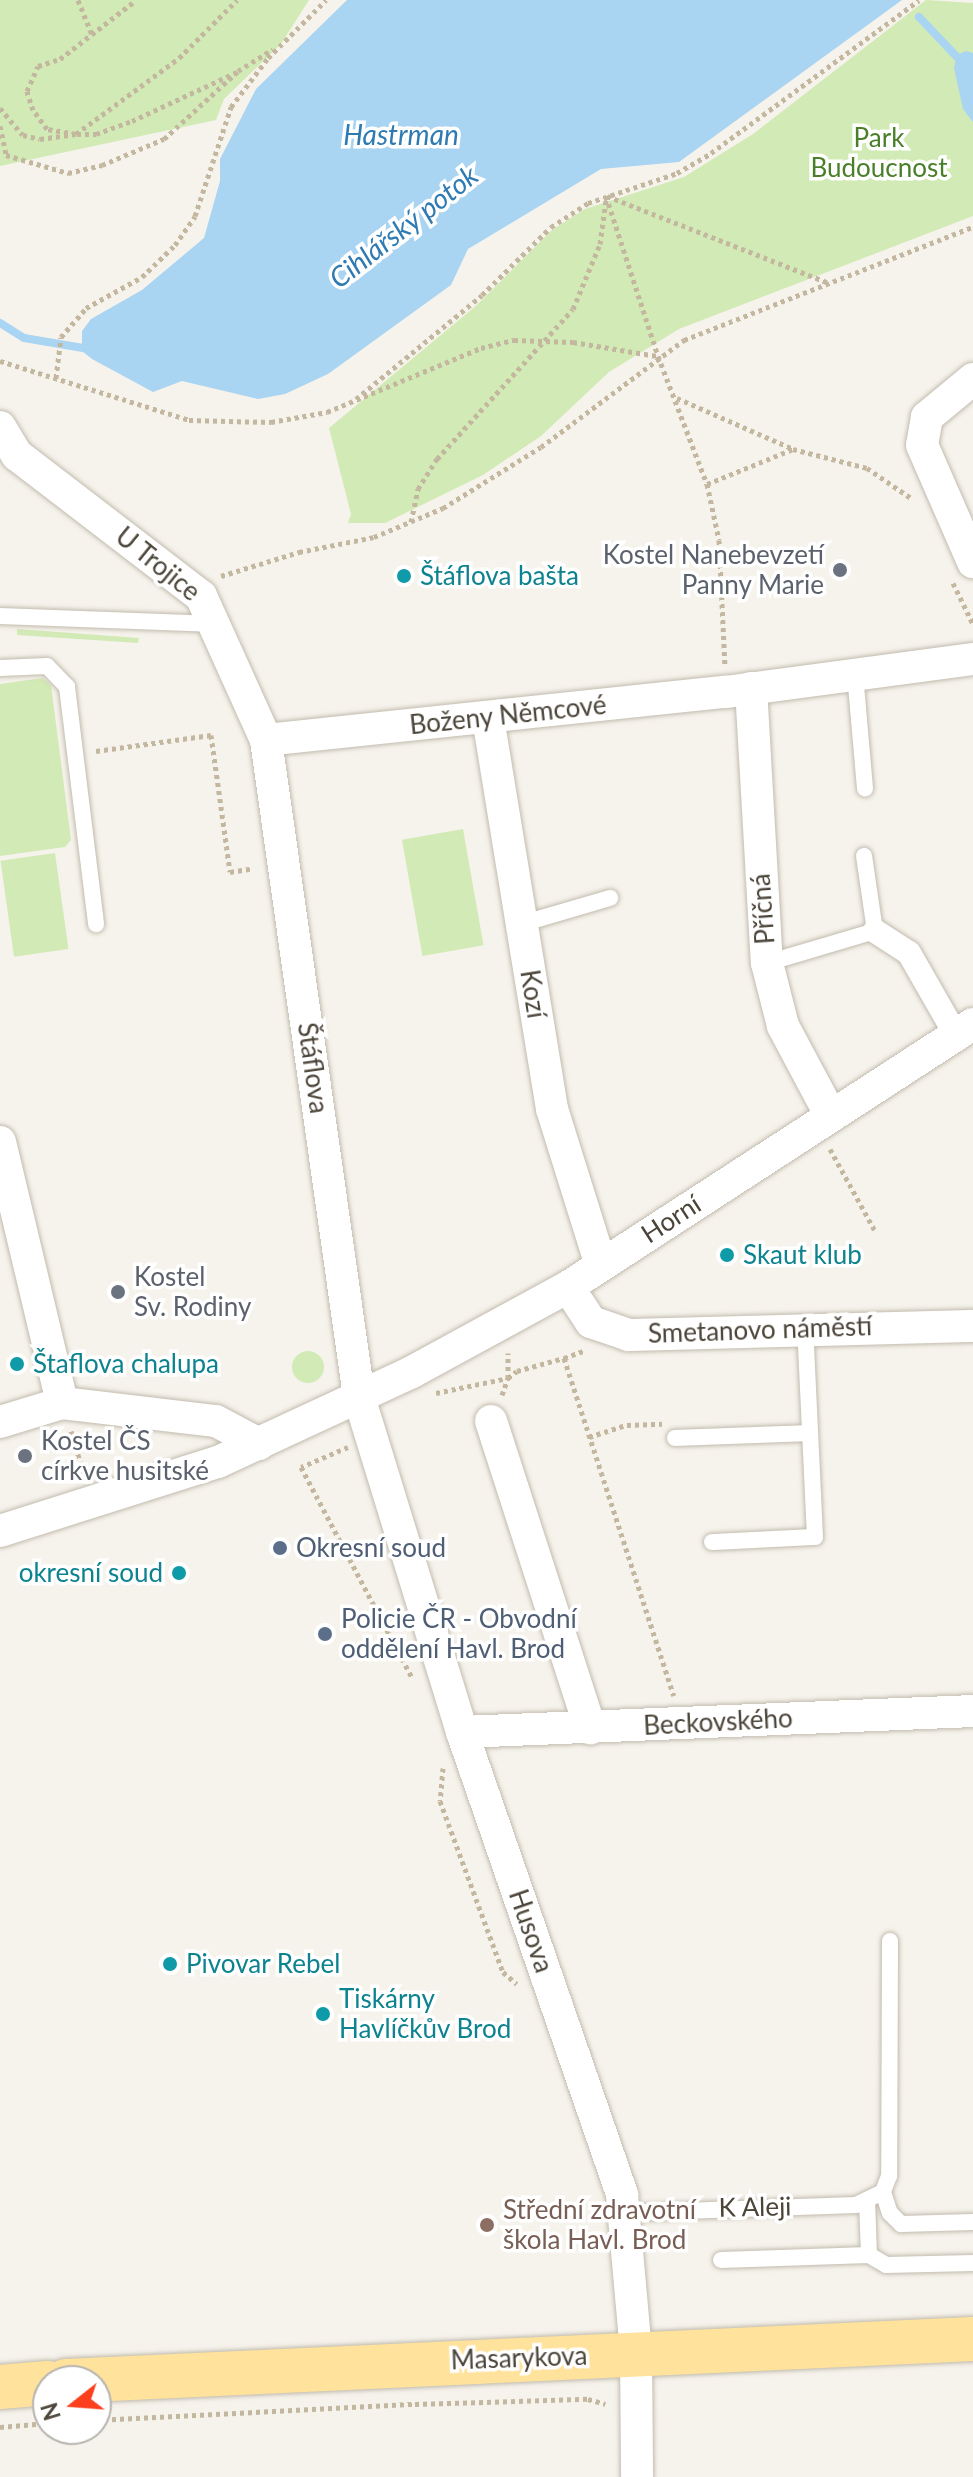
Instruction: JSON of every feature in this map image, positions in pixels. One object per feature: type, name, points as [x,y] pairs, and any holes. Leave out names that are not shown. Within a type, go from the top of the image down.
[{"type":"main road","name":"Masarykova","points":[[112,2379],[973,2339]]},
{"type":"main road","points":[[0,2387],[32,2384]]},
{"type":"street","points":[[973,379],[927,417],[922,445],[973,562]]},
{"type":"street","name":"U Trojice","points":[[0,427],[17,455],[201,596],[217,624],[266,740]]},
{"type":"street","name":"Boženy Němcové","points":[[266,740],[739,690],[973,659]]},
{"type":"street","name":"Příčná","points":[[739,690],[767,963],[783,1026],[819,1124]]},
{"type":"street","name":"Kozí","points":[[488,718],[552,1109],[601,1265]]},
{"type":"street","name":"Štáflova","points":[[266,740],[359,1397]]},
{"type":"street","points":[[875,931],[909,953],[965,1029]]},
{"type":"street","name":"Horní","points":[[0,1531],[93,1503],[259,1444],[412,1372],[568,1287],[965,1029]]},
{"type":"street","points":[[0,1142],[62,1403]]},
{"type":"street","name":"Smetanovo náměstí","points":[[568,1287],[591,1322],[628,1335],[805,1327],[973,1326]]},
{"type":"street","name":"Husova","points":[[359,1397],[368,1439],[454,1744],[625,2213],[636,2353],[637,2477]]},
{"type":"street","points":[[0,1422],[62,1403],[216,1421],[259,1444]]},
{"type":"street","points":[[491,1421],[590,1728]]},
{"type":"street","name":"Beckovského","points":[[454,1744],[590,1728],[973,1711]]},
{"type":"lane","points":[[0,616],[217,624]]},
{"type":"lane","points":[[0,668],[38,665],[59,674],[67,687],[96,924]]},
{"type":"lane","points":[[855,674],[865,789]]},
{"type":"lane","points":[[767,963],[875,931],[864,856]]},
{"type":"lane","points":[[521,924],[610,898]]},
{"type":"lane","points":[[712,1542],[815,1537],[805,1327]]},
{"type":"lane","points":[[675,1431],[810,1433]]},
{"type":"lane","points":[[890,1941],[889,2176],[883,2192],[890,2213],[901,2224],[973,2222]]},
{"type":"lane","name":"K Aleji","points":[[625,2213],[867,2201],[883,2192]]},
{"type":"lane","points":[[867,2201],[869,2255]]},
{"type":"lane","points":[[721,2260],[869,2255],[886,2265],[973,2263]]},
{"type":"path","points":[[78,0],[92,35]]},
{"type":"path","points":[[136,0],[60,59],[38,66],[27,91],[33,110],[47,129],[76,134],[179,58],[237,0]]},
{"type":"path","points":[[56,378],[61,337],[86,308],[142,277],[175,245],[195,216],[231,107],[281,44],[326,0]]},
{"type":"path","points":[[356,399],[482,295],[551,227],[606,196],[677,173],[711,153],[919,0]]},
{"type":"path","points":[[0,108],[23,135],[40,139],[96,134],[132,121],[238,71],[281,44]]},
{"type":"path","points":[[0,126],[6,155],[68,173],[102,165],[164,139],[238,71]]},
{"type":"path","points":[[606,196],[827,282]]},
{"type":"path","points":[[411,523],[418,489],[437,459],[573,309],[589,278],[606,196]]},
{"type":"path","points":[[606,196],[658,356],[707,484],[719,540],[739,690]]},
{"type":"path","points":[[189,586],[411,523],[541,447],[658,356],[684,340],[973,227]]},
{"type":"path","points":[[0,361],[189,420],[306,418],[393,388],[481,348],[545,340],[658,356]]},
{"type":"path","points":[[676,397],[793,449],[867,468],[909,493]]},
{"type":"path","points":[[707,484],[793,449]]},
{"type":"path","points":[[77,753],[211,735],[230,872],[254,868]]},
{"type":"path","points":[[819,1124],[814,1143],[825,1142],[875,1231]]},
{"type":"path","points":[[491,1421],[505,1416],[502,1391],[508,1378],[507,1348]]},
{"type":"path","points":[[412,1372],[421,1396],[508,1378],[564,1358],[681,1724]]},
{"type":"path","points":[[62,1403],[93,1503]]},
{"type":"path","points":[[589,1437],[627,1425],[675,1431]]},
{"type":"path","points":[[368,1439],[301,1467],[417,1686]]},
{"type":"path","points":[[454,1744],[440,1801],[503,1972],[523,1987]]},
{"type":"path","points":[[112,2419],[415,2404],[588,2399],[605,2404]]},
{"type":"path","points":[[0,2427],[32,2424]]},
{"type":"green space","points":[[0,0],[309,0],[281,44],[224,99],[216,120],[0,166]]},
{"type":"green space","name":"Park Budoucnost","points":[[926,0],[973,3],[973,216],[679,329],[609,372],[541,436],[483,475],[385,523],[348,523],[351,514],[329,428],[477,305],[552,230],[585,209],[684,177],[753,134]]},
{"type":"green space","points":[[17,629],[139,638],[138,643],[17,635]]},
{"type":"green space","points":[[43,678],[51,685],[71,840],[65,847],[0,856],[0,684]]},
{"type":"green space","points":[[463,829],[483,945],[422,956],[402,840]]},
{"type":"green space","points":[[55,853],[68,949],[14,957],[1,861]]},
{"type":"green space","points":[[308,1351],[319,1356],[324,1367],[319,1378],[308,1383],[297,1378],[292,1367],[297,1356]]},
{"type":"water","name":"Hastrman","points":[[347,0],[902,0],[679,162],[601,169],[468,249],[451,285],[328,374],[285,394],[258,399],[182,381],[153,392],[92,359],[82,351],[82,331],[91,319],[142,290],[204,238],[220,181],[220,159],[256,89]]},
{"type":"water","points":[[966,51],[973,53],[973,122],[963,109],[954,68],[957,55]]},
{"type":"waterway","points":[[919,17],[973,74]]},
{"type":"waterway","name":"Cihlářský potok","points":[[0,323],[24,338],[89,349]]},
{"type":"place","name":"Kostel Nanebevzetí Panny Marie","points":[[840,570]]},
{"type":"place","name":"Štáflova bašta","points":[[404,576]]},
{"type":"place","name":"Skaut klub","points":[[727,1255]]},
{"type":"place","name":"Kostel Sv. Rodiny","points":[[118,1292]]},
{"type":"place","name":"Štaflova chalupa","points":[[17,1364]]},
{"type":"place","name":"Kostel ČS církve husitské","points":[[25,1456]]},
{"type":"place","name":"Okresní soud","points":[[280,1548]]},
{"type":"place","name":"okresní soud","points":[[179,1573]]},
{"type":"place","name":"Policie ČR - Obvodní oddělení Havl. Brod","points":[[325,1634]]},
{"type":"place","name":"Pivovar Rebel","points":[[170,1964]]},
{"type":"place","name":"Tiskárny Havlíčkův Brod","points":[[323,2014]]},
{"type":"place","name":"Střední zdravotní škola Havl. Brod","points":[[487,2225]]}]
